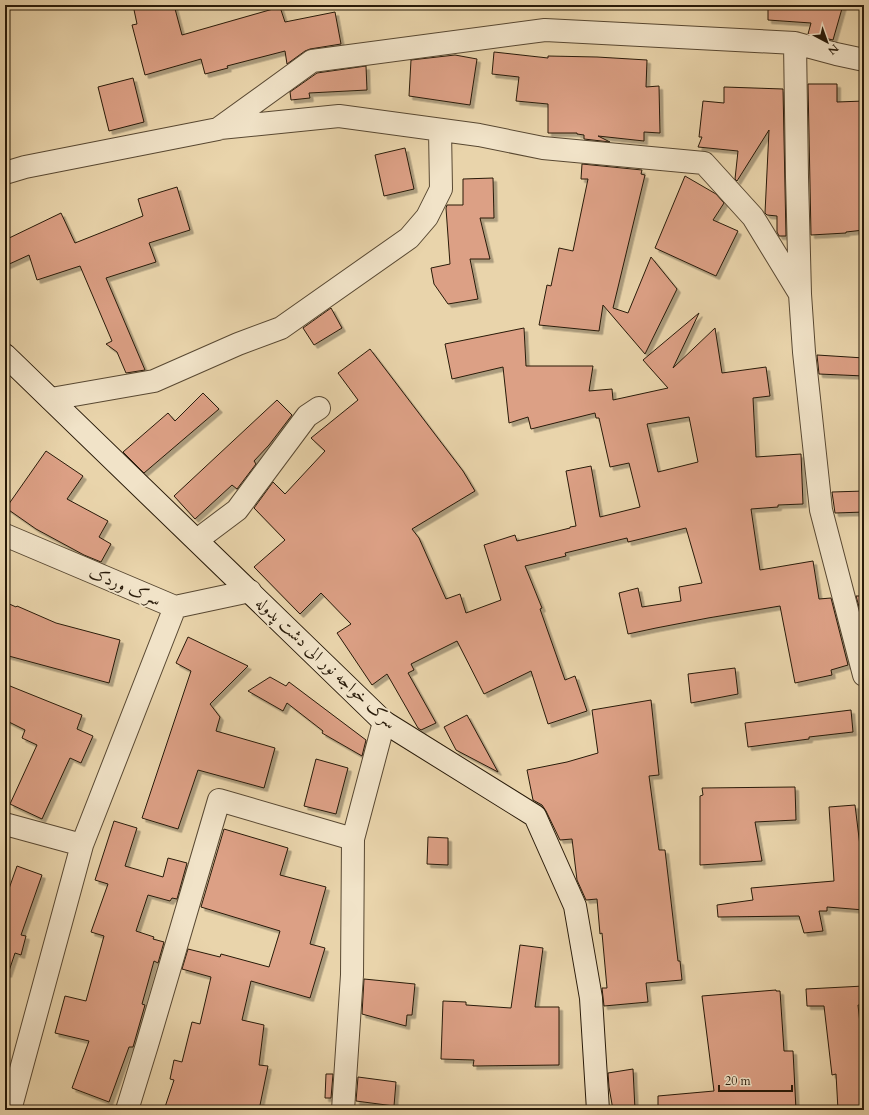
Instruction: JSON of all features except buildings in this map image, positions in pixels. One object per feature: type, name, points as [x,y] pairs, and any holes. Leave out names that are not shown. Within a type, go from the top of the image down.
[{"type":"street","points":[[218,129],[312,61],[545,30],[795,43],[864,60]]},
{"type":"street","points":[[795,43],[800,294],[804,352],[821,510],[864,675]]},
{"type":"street","points":[[5,173],[25,167],[218,129],[339,116],[479,135],[542,148],[704,163],[753,217],[800,294]]},
{"type":"street","points":[[51,399],[154,381],[238,344],[281,328],[409,238],[427,217],[441,189],[440,130]]},
{"type":"street","name":"سرک خواجه نور الی دشت پدوله","points":[[5,355],[384,722],[535,816],[575,906],[591,998],[598,1110]]},
{"type":"street","points":[[197,540],[237,510],[307,416],[319,408]]},
{"type":"street","name":"سرک وردک","points":[[6,537],[175,607],[250,592]]},
{"type":"street","points":[[10,1110],[82,845],[175,607]]},
{"type":"street","points":[[343,1110],[352,975],[353,838],[384,722]]},
{"type":"street","points":[[127,1110],[219,800],[353,838]]},
{"type":"street","points":[[5,824],[82,845]]}]
